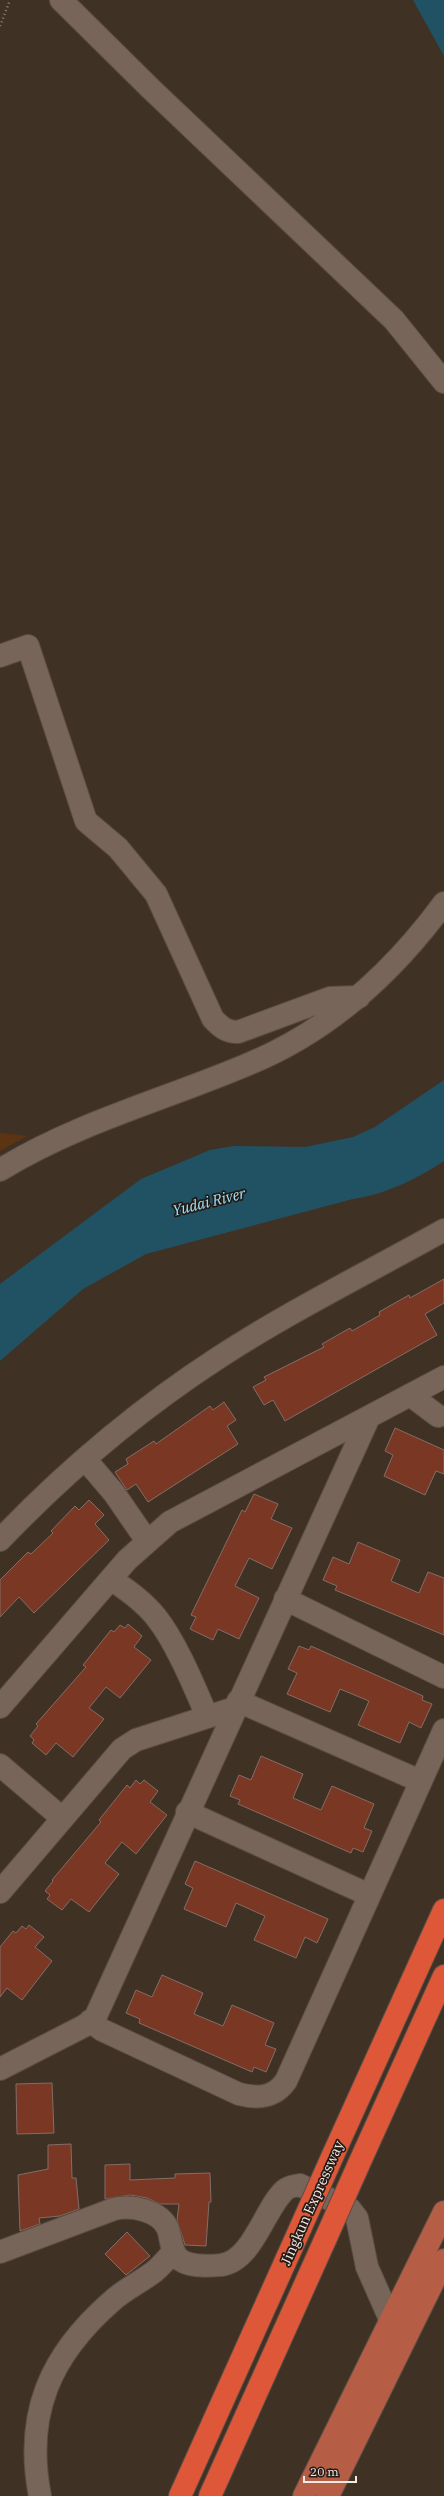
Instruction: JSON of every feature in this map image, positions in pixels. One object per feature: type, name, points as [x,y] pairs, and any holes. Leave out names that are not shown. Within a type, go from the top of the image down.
[{"type":"highway","name":"Jingkun Expressway","points":[[180,2496],[444,1910]]},
{"type":"highway","name":"Jingkun Expressway","points":[[210,2496],[444,1976]]},
{"type":"main road","points":[[304,2496],[444,2212]]},
{"type":"main road","points":[[328,2496],[444,2260]]},
{"type":"street","points":[[61,0],[150,88],[377,304],[398,326],[444,382]]},
{"type":"street","points":[[0,656],[28,646],[86,820],[118,848],[156,894],[214,1019],[221,1027],[227,1031],[238,1032],[330,998],[359,997]]},
{"type":"street","points":[[0,1170],[35,1150],[89,1126],[251,1063],[301,1036],[359,997],[406,950],[444,903]]},
{"type":"street","points":[[0,1540],[31,1508],[85,1459],[148,1407],[219,1357],[444,1230]]},
{"type":"street","points":[[0,1708],[111,1579],[147,1541],[170,1522],[444,1377]]},
{"type":"street","points":[[410,1395],[438,1416]]},
{"type":"street","points":[[0,2068],[95,2018],[368,1417]]},
{"type":"street","points":[[85,1459],[114,1493],[147,1541]]},
{"type":"street","points":[[111,1579],[136,1596],[156,1617],[186,1670],[207,1716]]},
{"type":"street","points":[[285,1599],[444,1676]]},
{"type":"street","points":[[0,1892],[122,1749],[136,1740],[236,1705],[420,1781]]},
{"type":"street","points":[[90,2021],[102,2030],[239,2094],[260,2097],[270,2095],[280,2090],[286,2081],[444,1730]]},
{"type":"street","points":[[0,1765],[62,1818]]},
{"type":"street","points":[[188,1812],[369,1895]]},
{"type":"street","points":[[0,2252],[120,2208],[146,2211],[161,2219],[167,2227],[174,2251],[180,2260],[201,2266],[228,2263],[249,2246],[284,2190],[300,2185],[350,2209],[357,2218],[367,2267],[390,2319]]},
{"type":"street","points":[[40,2496],[35,2473],[34,2439],[42,2398],[55,2368],[89,2322],[114,2299],[156,2270],[174,2251]]},
{"type":"path","points":[[0,26],[10,0]]},
{"type":"shaded area","points":[[0,1133],[27,1136],[0,1151]]},
{"type":"water","points":[[413,0],[444,0],[444,56]]},
{"type":"water","name":"Yudai River","points":[[444,1080],[444,1161],[411,1180],[377,1194],[146,1254],[83,1289],[0,1361],[0,1284],[141,1179],[210,1150],[234,1146],[305,1147],[353,1137],[375,1127]]},
{"type":"building","points":[[444,1279],[444,1303],[425,1314],[437,1335],[285,1421],[273,1400],[264,1405],[253,1387],[266,1380],[264,1377],[324,1347],[322,1344],[350,1328],[352,1331],[380,1315],[379,1312],[409,1295],[410,1298]]},
{"type":"building","points":[[224,1402],[236,1420],[227,1426],[238,1444],[148,1502],[136,1484],[127,1490],[115,1472],[128,1464],[126,1459],[154,1441],[156,1444],[210,1406],[213,1410]]},
{"type":"building","points":[[395,1428],[444,1450],[444,1474],[436,1471],[425,1495],[384,1476],[393,1455],[385,1451]]},
{"type":"building","points":[[254,1494],[278,1504],[271,1519],[292,1528],[272,1569],[249,1558],[235,1586],[259,1598],[239,1639],[218,1629],[213,1640],[190,1629],[196,1617],[191,1615],[242,1510],[245,1512]]},
{"type":"building","points":[[89,1500],[104,1515],[95,1524],[109,1540],[34,1613],[19,1597],[0,1617],[0,1580],[28,1552],[31,1554],[53,1533],[51,1531],[75,1506],[79,1510]]},
{"type":"building","points":[[358,1542],[400,1560],[391,1581],[419,1593],[428,1572],[444,1578],[444,1635],[335,1590],[337,1586],[323,1580],[333,1557],[349,1564]]},
{"type":"building","points":[[128,1624],[142,1636],[134,1647],[151,1660],[120,1698],[106,1687],[89,1708],[104,1719],[73,1757],[56,1743],[46,1755],[32,1743],[34,1740],[30,1736],[38,1726],[36,1724],[86,1667],[83,1665],[111,1630],[114,1632],[120,1625],[125,1628]]},
{"type":"building","points":[[299,1646],[309,1650],[311,1646],[423,1696],[422,1700],[432,1704],[421,1728],[409,1722],[400,1743],[358,1725],[369,1701],[340,1689],[330,1712],[287,1694],[297,1673],[288,1669]]},
{"type":"building","points":[[261,1756],[303,1774],[293,1798],[321,1810],[332,1786],[374,1804],[364,1828],[372,1831],[363,1852],[353,1848],[351,1853],[238,1804],[240,1800],[230,1796],[239,1775],[251,1780]]},
{"type":"building","points":[[136,1780],[140,1784],[144,1780],[158,1791],[150,1802],[167,1815],[136,1854],[122,1842],[105,1863],[119,1874],[89,1912],[71,1899],[62,1910],[47,1899],[50,1895],[45,1891],[53,1881],[52,1880],[101,1822],[99,1820],[127,1785],[130,1788]]},
{"type":"building","points":[[195,1861],[328,1919],[317,1943],[305,1937],[296,1958],[254,1940],[265,1916],[236,1903],[226,1927],[184,1909],[193,1888],[185,1884]]},
{"type":"building","points":[[29,1925],[44,1937],[35,1947],[52,1961],[22,2000],[7,1988],[0,1997],[0,1947],[13,1931],[16,1933],[22,1926],[26,1929]]},
{"type":"building","points":[[162,1975],[203,1993],[194,2014],[223,2026],[232,2005],[274,2023],[265,2045],[276,2049],[266,2072],[254,2067],[252,2072],[139,2023],[140,2019],[126,2013],[136,1990],[152,1997]]},
{"type":"building","points":[[52,2083],[54,2133],[17,2134],[16,2084]]},
{"type":"building","points":[[71,2144],[72,2178],[76,2178],[79,2209],[60,2216],[39,2218],[40,2224],[20,2231],[18,2175],[48,2169],[48,2145]]},
{"type":"building","points":[[130,2164],[130,2180],[175,2178],[175,2174],[210,2173],[211,2202],[209,2202],[206,2246],[185,2245],[177,2220],[179,2204],[160,2204],[147,2198],[130,2195],[105,2199],[105,2165]]},
{"type":"building","points":[[127,2232],[150,2256],[126,2275],[105,2254]]}]
